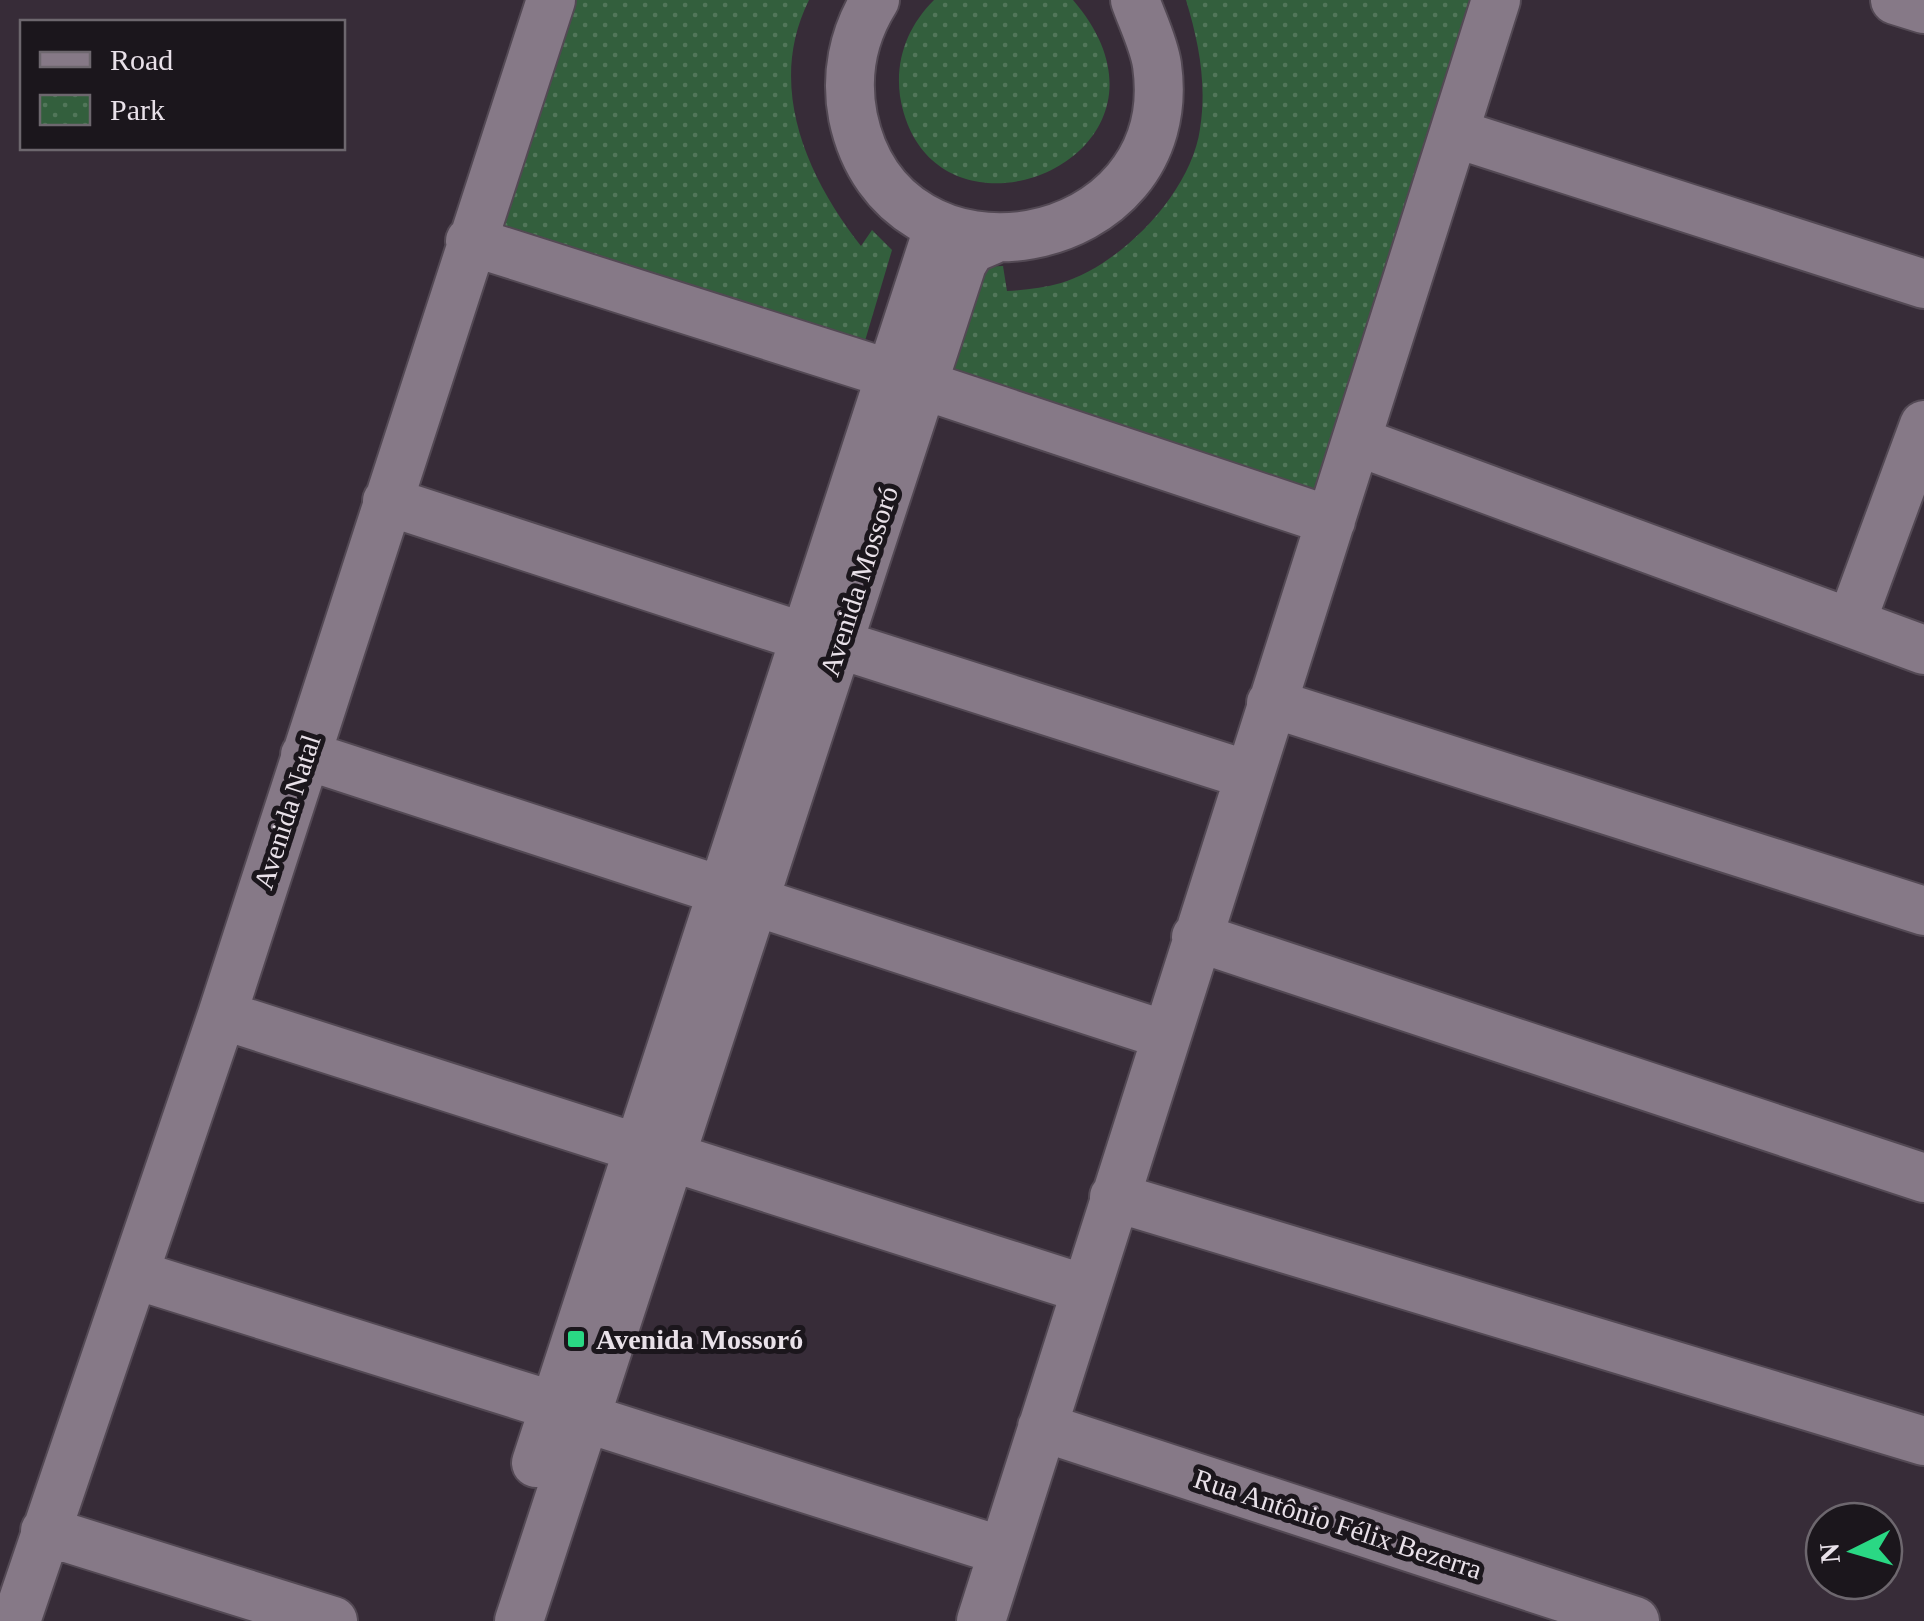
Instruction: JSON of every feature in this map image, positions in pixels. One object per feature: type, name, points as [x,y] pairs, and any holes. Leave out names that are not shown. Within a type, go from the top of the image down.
[{"type":"street","name":"Avenida Natal","points":[[16,1621],[222,1015],[551,0]]},
{"type":"street","points":[[875,0],[862,20],[851,58],[850,98],[858,137],[876,173],[902,203],[935,225],[992,240],[1026,239],[1072,224],[1112,197],[1140,158],[1156,113],[1157,64],[1134,0]]},
{"type":"street","points":[[980,1621],[1496,0]]},
{"type":"street","points":[[1895,0],[1924,9]]},
{"type":"street","points":[[1454,133],[1924,284]]},
{"type":"street","points":[[906,380],[935,225]]},
{"type":"street","name":"Avenida Mossoró","points":[[519,1621],[570,1412],[906,380],[971,249],[992,240]]},
{"type":"street","points":[[470,241],[1331,521]]},
{"type":"street","points":[[1851,623],[1924,426]]},
{"type":"street","points":[[1356,441],[1924,650]]},
{"type":"street","points":[[387,501],[1248,775]]},
{"type":"street","points":[[1272,702],[1924,911]]},
{"type":"street","points":[[304,755],[1165,1035]]},
{"type":"street","points":[[1196,937],[1924,1178]]},
{"type":"street","points":[[222,1015],[1085,1289]]},
{"type":"street","points":[[1114,1197],[1924,1441]]},
{"type":"street","points":[[136,1275],[1002,1552]]},
{"type":"street","points":[[484,1621],[570,1412]]},
{"type":"street","name":"Rua Antônio Félix Bezerra","points":[[1042,1426],[1635,1621]]},
{"type":"street","points":[[45,1531],[333,1621]]},
{"type":"green space","points":[[573,0],[809,0],[797,32],[791,65],[792,97],[809,161],[861,246],[872,230],[892,250],[862,351],[493,233]]},
{"type":"green space","points":[[934,0],[1073,0],[1105,56],[1107,106],[1085,145],[1048,172],[1003,183],[958,176],[921,148],[900,96],[900,69],[910,32]]},
{"type":"green space","points":[[1186,0],[1479,0],[1316,500],[944,370],[974,267],[1003,266],[1007,291],[1061,283],[1107,260],[1150,223],[1168,201],[1194,153],[1202,112],[1200,64]]},
{"type":"place","name":"Avenida Mossoró","points":[[576,1339]]}]
